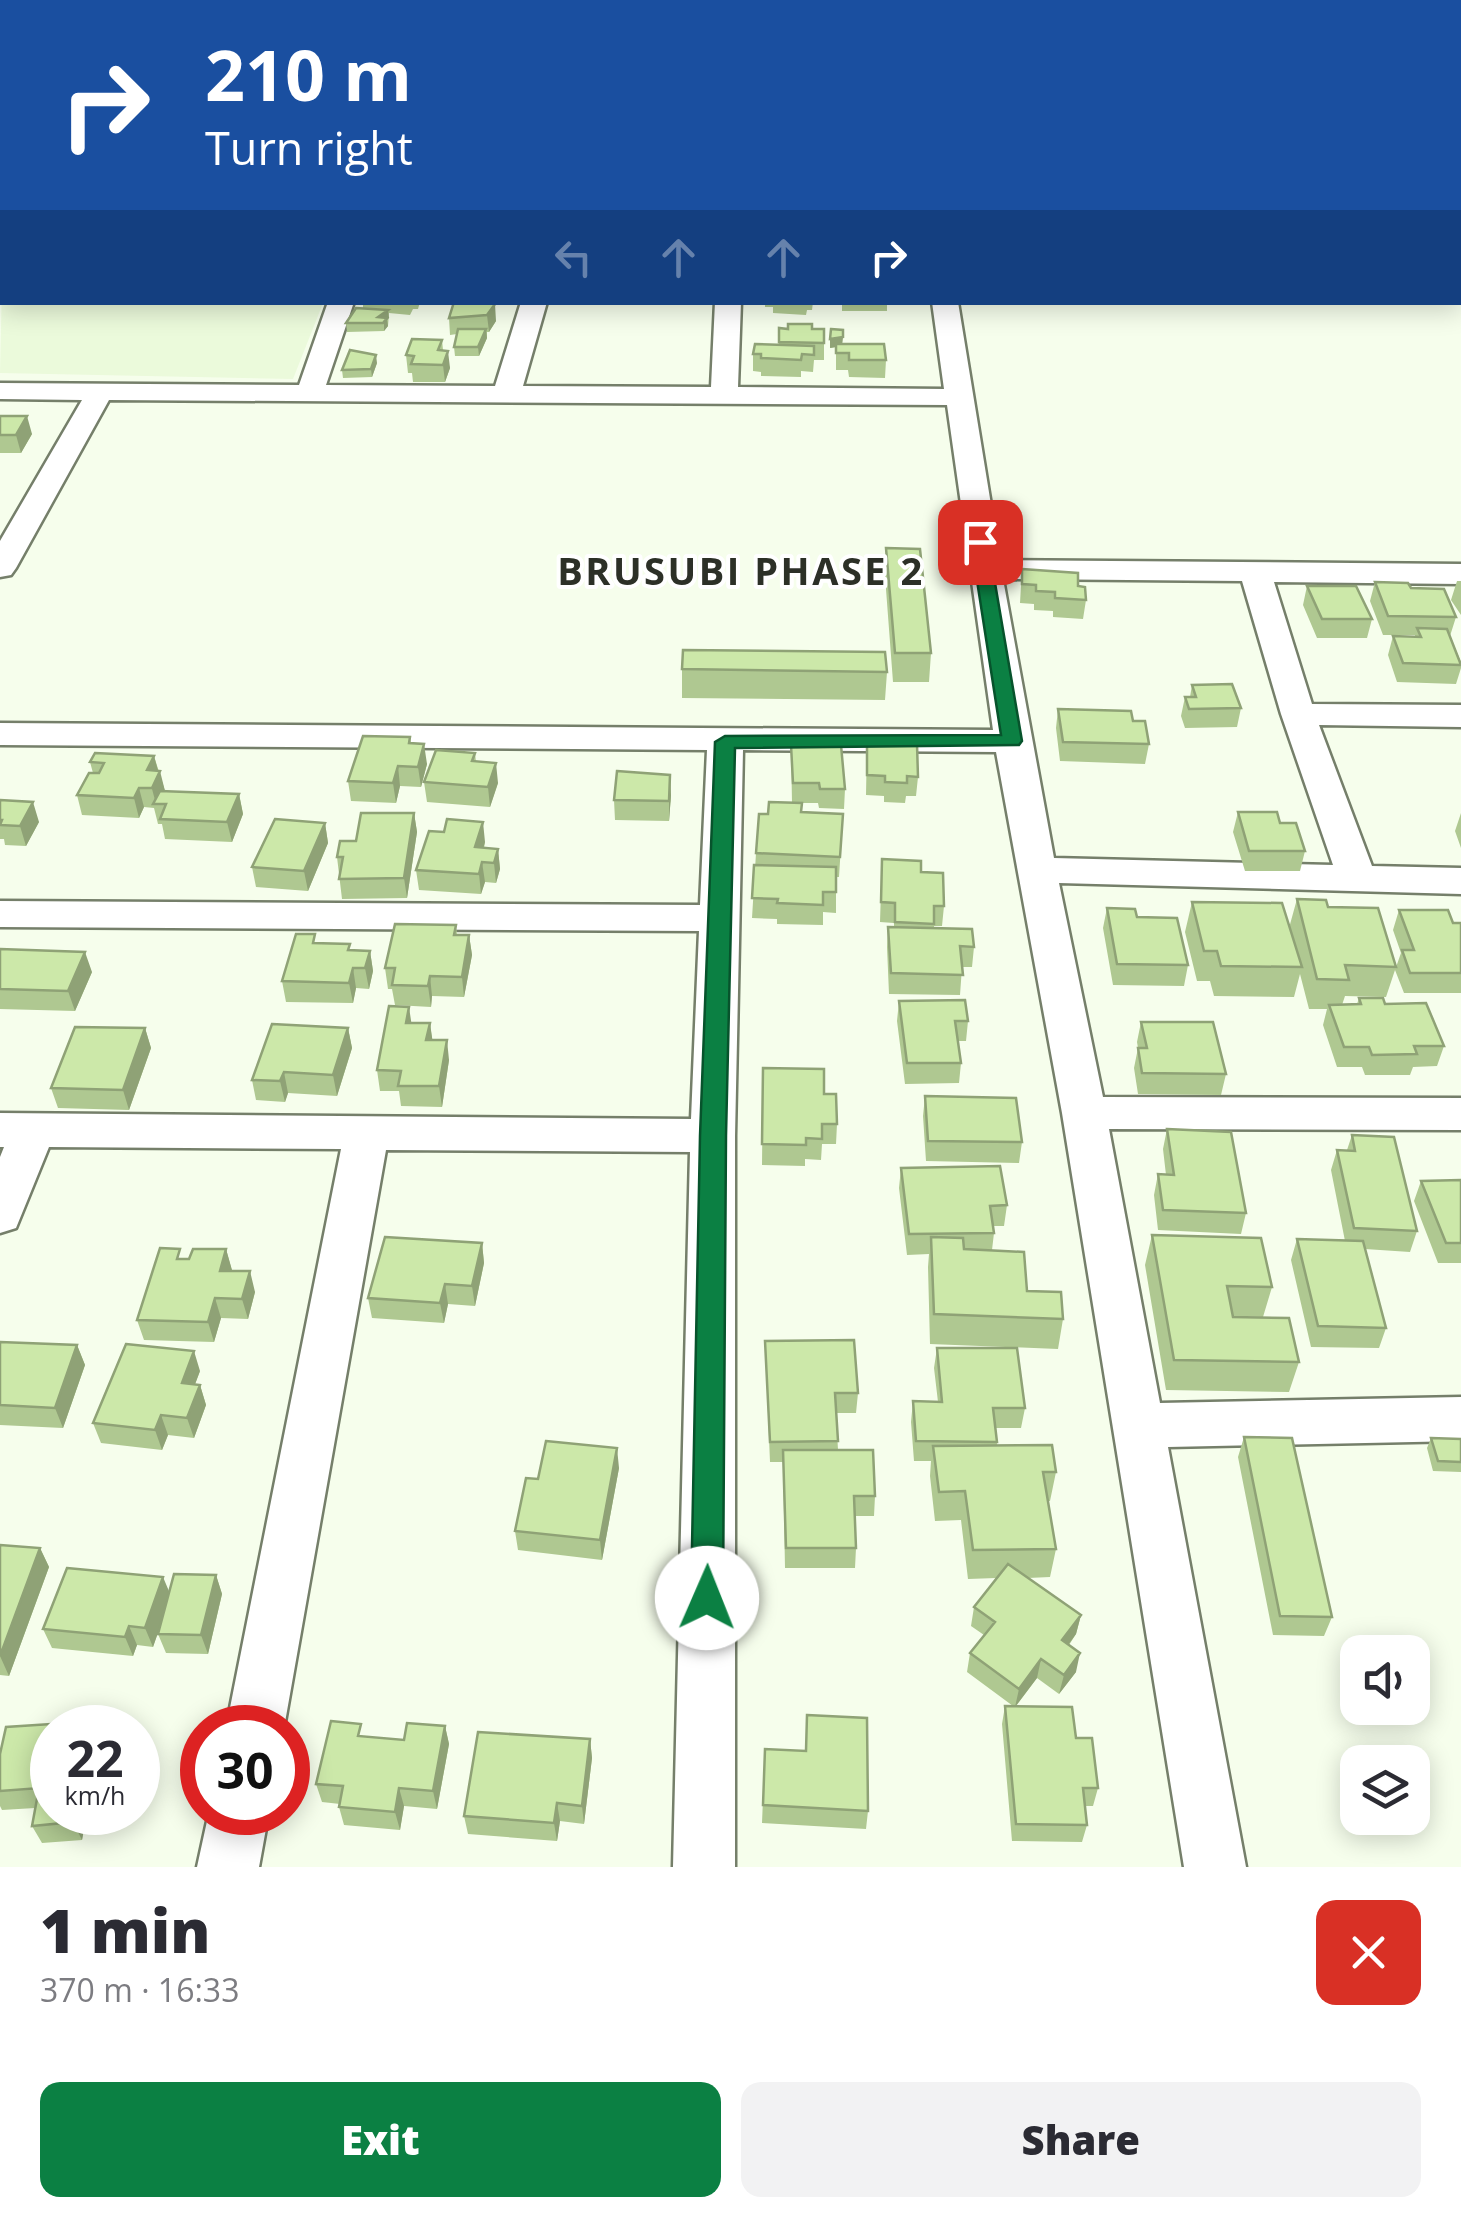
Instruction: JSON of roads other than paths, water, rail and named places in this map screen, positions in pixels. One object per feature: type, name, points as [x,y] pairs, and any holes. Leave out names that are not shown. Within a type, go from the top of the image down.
[{"type":"street","points":[[310,392],[340,305]]},
{"type":"street","points":[[507,392],[533,305]]},
{"type":"street","points":[[724,394],[728,305]]},
{"type":"street","points":[[945,305],[962,398],[1012,741],[1084,1113],[1215,1867]]},
{"type":"street","points":[[0,390],[962,398]]},
{"type":"street","points":[[0,568],[100,392]]},
{"type":"street","points":[[0,504],[35,504]]},
{"type":"street","points":[[984,569],[1461,574]]},
{"type":"street","points":[[1254,574],[1298,714],[1357,879]]},
{"type":"street","points":[[1298,714],[1461,716]]},
{"type":"street","points":[[0,734],[1012,741]]},
{"type":"street","points":[[704,1867],[713,1136],[725,742]]},
{"type":"street","points":[[1038,870],[1461,880]]},
{"type":"street","points":[[0,914],[719,918]]},
{"type":"street","points":[[1084,1113],[1461,1114]]},
{"type":"street","points":[[0,1216],[16,1130],[713,1136]]},
{"type":"street","points":[[259,1705],[366,1134]]},
{"type":"street","points":[[1136,1426],[1461,1418]]},
{"type":"street","points":[[228,1867],[234,1835]]},
{"type":"district","name":"BRUSUBI PHASE 2","points":[[741,570]]}]
